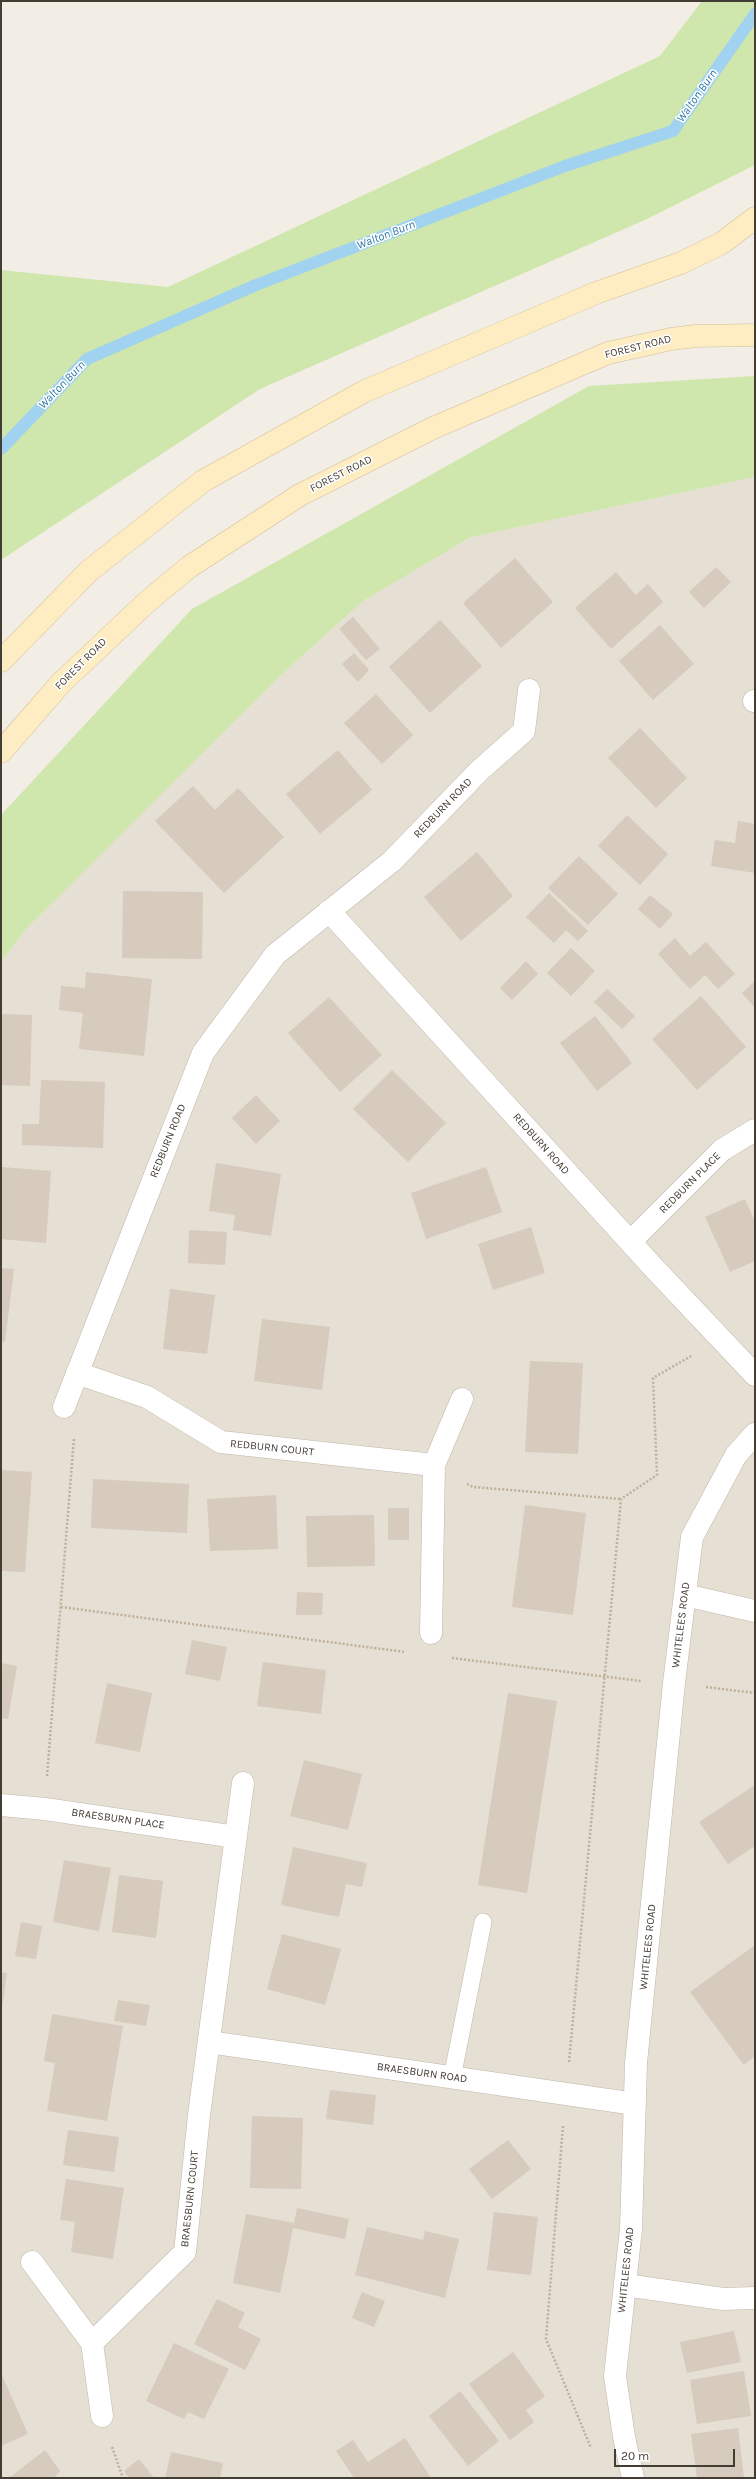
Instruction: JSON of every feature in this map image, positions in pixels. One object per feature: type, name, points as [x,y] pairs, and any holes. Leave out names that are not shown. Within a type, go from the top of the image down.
[{"type":"street","points":[[1,661],[89,571],[203,481],[365,391],[596,293],[680,263],[722,243],[755,218]]},
{"type":"street","name":"FOREST ROAD","points":[[1,752],[61,683],[148,601],[189,567],[300,495],[433,428],[608,353],[671,339],[696,336],[755,335]]},
{"type":"street","name":"REDBURN ROAD","points":[[64,1407],[203,1053],[275,955],[392,861],[479,771],[524,731],[529,690]]},
{"type":"street","name":"REDBURN ROAD","points":[[329,911],[630,1242],[755,1375]]},
{"type":"street","name":"REDBURN PLACE","points":[[630,1242],[722,1150],[755,1130]]},
{"type":"street","name":"REDBURN COURT","points":[[77,1373],[146,1396],[221,1442],[434,1465]]},
{"type":"street","points":[[431,1633],[434,1465],[462,1399]]},
{"type":"street","name":"WHITELEES ROAD","points":[[630,2477],[615,2376],[631,2229],[636,2063],[674,1683],[692,1537],[736,1455],[755,1434]]},
{"type":"street","points":[[685,1595],[755,1611]]},
{"type":"street","points":[[209,2042],[243,1783]]},
{"type":"street","name":"BRAESBURN PLACE","points":[[1,1805],[44,1809],[236,1837]]},
{"type":"street","name":"BRAESBURN ROAD","points":[[209,2042],[635,2104]]},
{"type":"street","name":"BRAESBURN COURT","points":[[92,2343],[185,2252],[209,2042]]},
{"type":"street","points":[[32,2262],[92,2343],[102,2416]]},
{"type":"street","points":[[625,2285],[723,2300],[755,2298]]},
{"type":"lane","points":[[452,2078],[483,1922]]},
{"type":"path","points":[[434,1465],[472,1487],[621,1499],[657,1475],[653,1378],[721,1339]]},
{"type":"path","points":[[44,1809],[74,1430],[64,1407]]},
{"type":"path","points":[[594,2456],[546,2338],[566,2094],[621,1499]]},
{"type":"path","points":[[61,1607],[408,1652]]},
{"type":"path","points":[[447,1658],[604,1678],[674,1683],[755,1693]]},
{"type":"path","points":[[120,2472],[123,2478]]},
{"type":"shaded area","points":[[755,477],[755,2478],[1,2478],[1,962],[25,930],[281,675],[363,601],[471,537]]},
{"type":"green space","points":[[702,1],[755,1],[755,165],[647,219],[260,389],[1,560],[1,270],[168,287],[660,56]]},
{"type":"green space","points":[[755,376],[755,477],[471,537],[363,601],[281,675],[25,930],[1,962],[1,815],[192,609],[589,386]]},
{"type":"building","points":[[515,558],[553,602],[501,648],[463,603]]},
{"type":"building","points":[[716,567],[731,582],[704,608],[689,592]]},
{"type":"building","points":[[616,572],[636,595],[648,584],[663,602],[611,649],[575,608]]},
{"type":"building","points":[[353,617],[380,649],[366,660],[339,629]]},
{"type":"building","points":[[440,620],[482,666],[430,713],[389,667]]},
{"type":"building","points":[[660,625],[694,664],[653,700],[619,661]]},
{"type":"building","points":[[354,653],[369,670],[358,682],[342,664]]},
{"type":"building","points":[[376,694],[413,735],[382,764],[344,723]]},
{"type":"building","points":[[640,728],[687,778],[656,808],[608,758]]},
{"type":"building","points":[[338,750],[372,790],[320,834],[286,794]]},
{"type":"building","points":[[193,786],[215,810],[238,788],[284,837],[224,893],[155,821]]},
{"type":"building","points":[[627,815],[668,854],[640,885],[598,846]]},
{"type":"building","points":[[738,821],[755,824],[755,873],[711,866],[715,840],[735,843]]},
{"type":"building","points":[[477,852],[513,896],[461,941],[424,897]]},
{"type":"building","points":[[579,856],[618,894],[588,925],[548,888]]},
{"type":"building","points":[[123,891],[203,892],[202,959],[122,958]]},
{"type":"building","points":[[549,893],[588,931],[578,941],[566,930],[554,943],[526,917]]},
{"type":"building","points":[[650,895],[673,914],[660,929],[638,909]]},
{"type":"building","points":[[675,938],[690,956],[706,942],[735,974],[718,989],[705,975],[690,989],[658,954]]},
{"type":"building","points":[[571,948],[595,971],[571,996],[547,973]]},
{"type":"building","points":[[526,961],[538,974],[512,1000],[500,988]]},
{"type":"building","points":[[86,972],[152,979],[144,1056],[79,1049],[83,1013],[59,1010],[61,986],[85,988]]},
{"type":"building","points":[[755,981],[755,1008],[742,993]]},
{"type":"building","points":[[607,989],[635,1016],[622,1029],[594,1002]]},
{"type":"building","points":[[701,996],[746,1047],[697,1090],[652,1039]]},
{"type":"building","points":[[329,997],[382,1055],[340,1092],[288,1033]]},
{"type":"building","points":[[1,1014],[32,1015],[30,1086],[1,1085]]},
{"type":"building","points":[[595,1016],[632,1063],[597,1091],[560,1043]]},
{"type":"building","points":[[392,1070],[446,1123],[408,1162],[353,1109]]},
{"type":"building","points":[[41,1080],[105,1082],[103,1148],[22,1145],[22,1124],[39,1124]]},
{"type":"building","points":[[256,1095],[280,1121],[256,1144],[232,1118]]},
{"type":"building","points":[[216,1163],[281,1174],[271,1236],[233,1230],[235,1215],[209,1211]]},
{"type":"building","points":[[2,1167],[51,1171],[46,1243],[1,1239]]},
{"type":"building","points":[[486,1167],[502,1212],[426,1239],[411,1193]]},
{"type":"building","points":[[745,1199],[755,1222],[755,1261],[730,1272],[705,1217]]},
{"type":"building","points":[[531,1227],[545,1273],[493,1290],[478,1244]]},
{"type":"building","points":[[189,1230],[227,1232],[225,1265],[188,1263]]},
{"type":"building","points":[[1,1268],[14,1269],[5,1342],[1,1341]]},
{"type":"building","points":[[170,1289],[215,1295],[207,1354],[163,1349]]},
{"type":"building","points":[[262,1319],[330,1327],[322,1390],[254,1381]]},
{"type":"building","points":[[530,1361],[583,1363],[578,1454],[525,1452]]},
{"type":"building","points":[[1,1470],[32,1472],[25,1572],[1,1571]]},
{"type":"building","points":[[93,1479],[189,1484],[187,1533],[91,1528]]},
{"type":"building","points":[[276,1495],[278,1549],[210,1551],[207,1499]]},
{"type":"building","points":[[525,1505],[586,1513],[573,1615],[512,1607]]},
{"type":"building","points":[[388,1508],[409,1508],[409,1540],[388,1540]]},
{"type":"building","points":[[374,1515],[375,1566],[307,1567],[306,1516]]},
{"type":"building","points":[[297,1592],[323,1593],[322,1615],[296,1615]]},
{"type":"building","points":[[192,1640],[227,1647],[220,1681],[185,1674]]},
{"type":"building","points":[[263,1662],[326,1670],[321,1714],[257,1706]]},
{"type":"building","points":[[1,1663],[17,1666],[8,1719],[1,1718]]},
{"type":"building","points":[[107,1683],[152,1693],[140,1752],[95,1743]]},
{"type":"building","points":[[508,1693],[557,1701],[527,1893],[478,1885]]},
{"type":"building","points":[[304,1760],[362,1774],[348,1830],[290,1816]]},
{"type":"building","points":[[755,1785],[755,1846],[728,1864],[699,1822]]},
{"type":"building","points":[[293,1847],[367,1863],[362,1887],[346,1884],[339,1917],[281,1905]]},
{"type":"building","points":[[64,1860],[111,1868],[99,1931],[53,1922]]},
{"type":"building","points":[[119,1875],[163,1881],[156,1938],[112,1932]]},
{"type":"building","points":[[21,1922],[42,1926],[36,1959],[15,1956]]},
{"type":"building","points":[[282,1934],[341,1949],[325,2005],[267,1989]]},
{"type":"building","points":[[755,1945],[755,2056],[744,2065],[690,1992]]},
{"type":"building","points":[[1,1972],[7,1973],[2,2009],[1,2009]]},
{"type":"building","points":[[118,2000],[150,2005],[146,2026],[114,2021]]},
{"type":"building","points":[[52,2014],[123,2026],[107,2121],[47,2111],[55,2063],[44,2061]]},
{"type":"building","points":[[330,2090],[376,2095],[373,2125],[326,2119]]},
{"type":"building","points":[[252,2116],[303,2118],[301,2189],[250,2188]]},
{"type":"building","points":[[68,2130],[119,2137],[114,2172],[63,2165]]},
{"type":"building","points":[[508,2140],[531,2169],[492,2199],[469,2169]]},
{"type":"building","points":[[66,2179],[124,2188],[113,2259],[71,2252],[75,2222],[60,2220]]},
{"type":"building","points":[[297,2208],[349,2219],[345,2239],[293,2228],[280,2293],[233,2283],[246,2214],[294,2223]]},
{"type":"building","points":[[494,2212],[538,2217],[531,2275],[487,2270]]},
{"type":"building","points":[[367,2227],[423,2240],[425,2231],[459,2239],[445,2298],[355,2275]]},
{"type":"building","points":[[362,2292],[385,2301],[374,2327],[352,2318]]},
{"type":"building","points":[[217,2299],[245,2313],[238,2327],[261,2339],[245,2370],[194,2344]]},
{"type":"building","points":[[734,2331],[741,2362],[687,2373],[680,2342]]},
{"type":"building","points":[[174,2343],[229,2369],[204,2419],[188,2412],[184,2419],[146,2401]]},
{"type":"building","points":[[513,2352],[545,2396],[526,2410],[534,2422],[510,2440],[469,2384]]},
{"type":"building","points":[[744,2371],[751,2416],[697,2424],[690,2380]]},
{"type":"building","points":[[1,2373],[28,2434],[1,2446]]},
{"type":"building","points":[[460,2391],[499,2441],[468,2466],[429,2416]]},
{"type":"building","points":[[738,2428],[744,2478],[697,2478],[691,2434]]},
{"type":"building","points":[[405,2438],[431,2478],[354,2478],[336,2451],[353,2440],[368,2462]]},
{"type":"building","points":[[45,2450],[60,2471],[54,2478],[9,2478]]},
{"type":"building","points":[[171,2452],[223,2463],[220,2478],[165,2478]]},
{"type":"building","points":[[139,2459],[154,2478],[129,2478],[124,2471]]},
{"type":"waterway","name":"Walton Burn","points":[[1,449],[87,359],[256,285],[565,166],[673,131],[755,14]]}]
